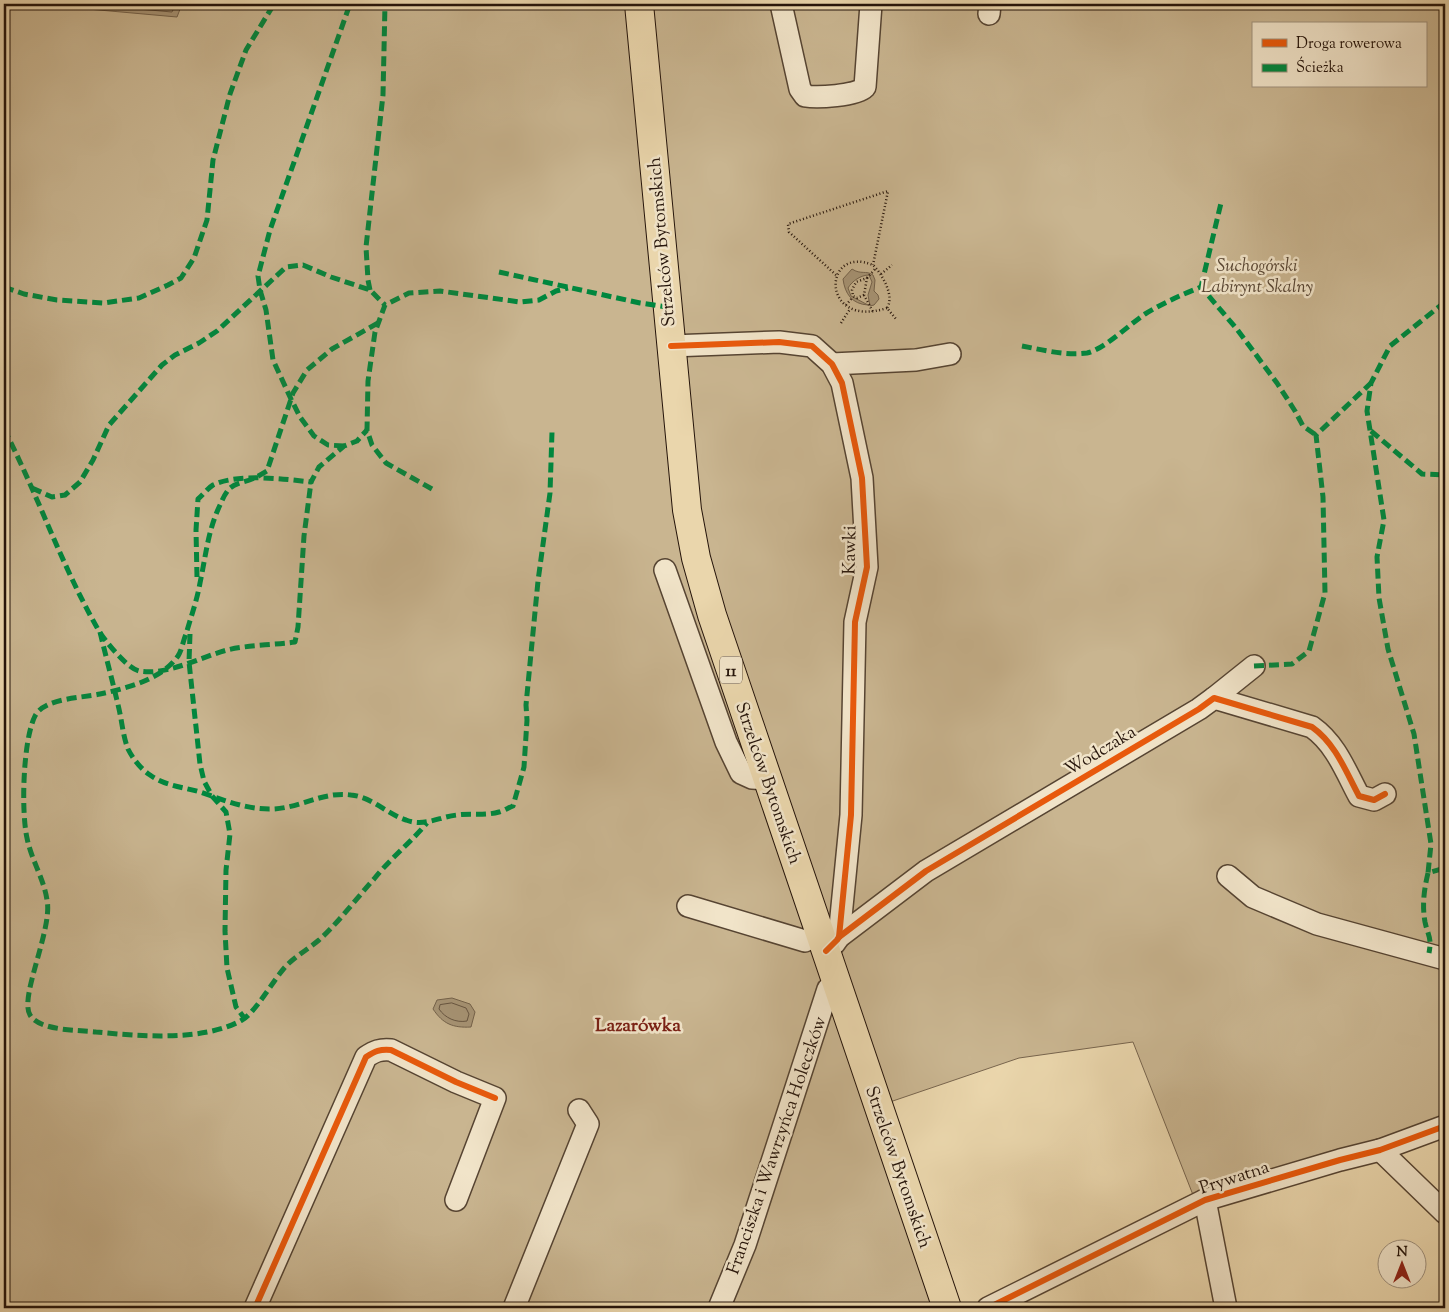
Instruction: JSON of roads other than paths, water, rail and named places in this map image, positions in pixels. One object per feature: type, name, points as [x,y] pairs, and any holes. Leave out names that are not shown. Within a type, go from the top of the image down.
[{"type":"highway","name":"Strzelców Bytomskich","points":[[639,4],[687,510],[693,542],[712,615],[768,779],[828,940],[836,984],[947,1308]]},
{"type":"street","points":[[782,4],[800,90],[805,96],[817,97],[853,93],[862,91],[865,88],[871,4]]},
{"type":"street","name":"Kawki","points":[[671,346],[779,342],[812,346],[832,364],[842,384],[862,478],[867,567],[855,622],[851,815],[828,940]]},
{"type":"street","points":[[832,364],[916,360],[950,354]]},
{"type":"street","points":[[665,570],[726,742],[741,773],[752,778],[768,779]]},
{"type":"street","name":"Wodczaka","points":[[828,940],[926,872],[1199,709],[1254,666]]},
{"type":"street","points":[[1214,698],[1312,727],[1324,735],[1333,747],[1359,796],[1374,800],[1385,794]]},
{"type":"street","points":[[1228,876],[1253,897],[1317,924],[1445,959]]},
{"type":"street","points":[[688,906],[804,941],[828,940]]},
{"type":"street","name":"Franciszka i Wawrzyńca Holeczków","points":[[719,1308],[745,1245],[828,989],[836,984]]},
{"type":"street","points":[[255,1308],[366,1057],[374,1051],[382,1049],[391,1050],[456,1082],[494,1098],[456,1200]]},
{"type":"street","points":[[514,1308],[588,1124],[579,1110]]},
{"type":"street","name":"Prywatna","points":[[988,1308],[1205,1200],[1380,1150],[1445,1126]]},
{"type":"street","points":[[1380,1150],[1445,1213]]},
{"type":"street","name":"Prywatna","points":[[1205,1200],[1226,1308]]},
{"type":"water","points":[[32,4],[182,4],[177,17]]},
{"type":"water","points":[[852,269],[873,275],[875,280],[874,291],[879,299],[874,305],[870,306],[868,295],[872,282],[869,275],[857,279],[848,288],[851,296],[868,305],[858,303],[848,294],[843,279]]},
{"type":"water","points":[[452,998],[470,1004],[475,1012],[471,1027],[459,1027],[449,1024],[433,1009],[437,1000]]},
{"type":"district","name":"Lazarówka","points":[[638,1024]]},
{"type":"park label","name":"Suchogórski Labirynt Skalny","points":[[1257,275]]}]
